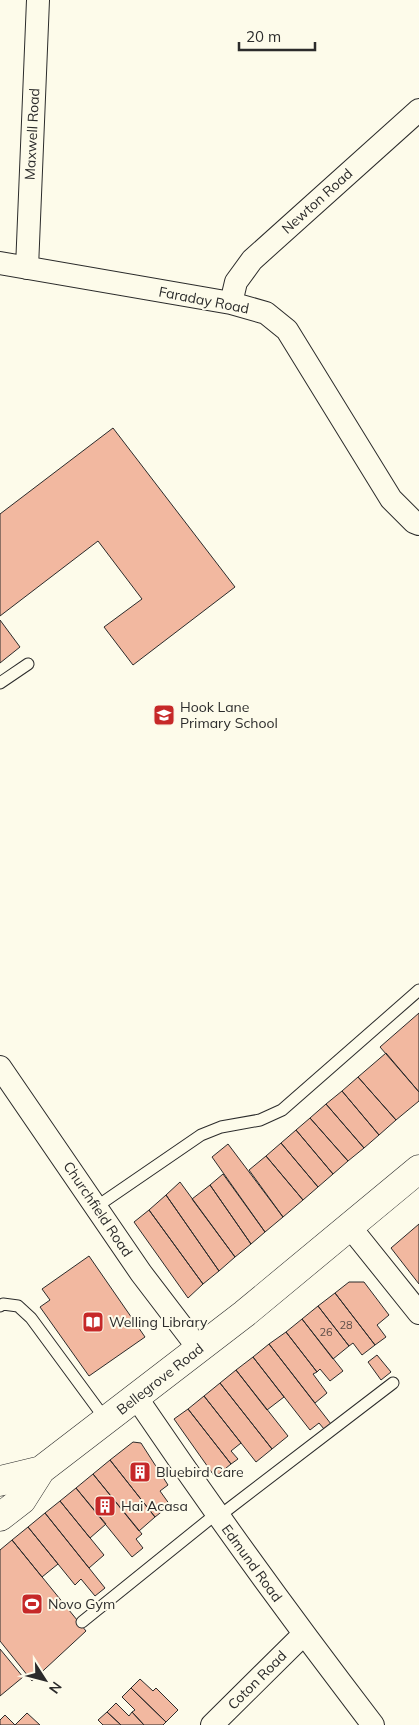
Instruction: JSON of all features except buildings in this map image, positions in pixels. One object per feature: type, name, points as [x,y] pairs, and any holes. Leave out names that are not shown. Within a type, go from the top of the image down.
[{"type":"main road","name":"Bellegrove Road","points":[[0,1517],[22,1500],[41,1470],[264,1298],[419,1169]]},
{"type":"main road","points":[[0,1482],[4,1479],[41,1470]]},
{"type":"street","name":"Maxwell Road","points":[[26,268],[38,0]]},
{"type":"street","name":"Newton Road","points":[[231,302],[236,282],[252,260],[419,110]]},
{"type":"street","name":"Faraday Road","points":[[0,263],[231,302],[266,313],[288,330],[391,499],[414,522],[419,524]]},
{"type":"street","name":"Churchfield Road","points":[[0,1067],[141,1273],[199,1349]]},
{"type":"street","points":[[350,1227],[419,1313]]},
{"type":"street","name":"Edmund Road","points":[[136,1397],[217,1516],[303,1634],[373,1725]]},
{"type":"street","name":"Coton Road","points":[[212,1725],[303,1634]]},
{"type":"lane","points":[[0,683],[28,664]]},
{"type":"lane","points":[[96,1207],[201,1135],[221,1127],[260,1120],[282,1110],[419,990]]},
{"type":"lane","points":[[0,1306],[3,1304],[18,1306],[32,1318],[106,1420]]},
{"type":"lane","points":[[82,1622],[217,1516],[393,1383]]},
{"type":"place","name":"Hook Lane Primary School","points":[[164,715]]},
{"type":"place","name":"Welling Library","points":[[93,1322]]},
{"type":"place","name":"Bluebird Care","points":[[140,1472]]},
{"type":"place","name":"Hai Acasa","points":[[105,1506]]},
{"type":"place","name":"Novo Gym","points":[[32,1604]]}]
